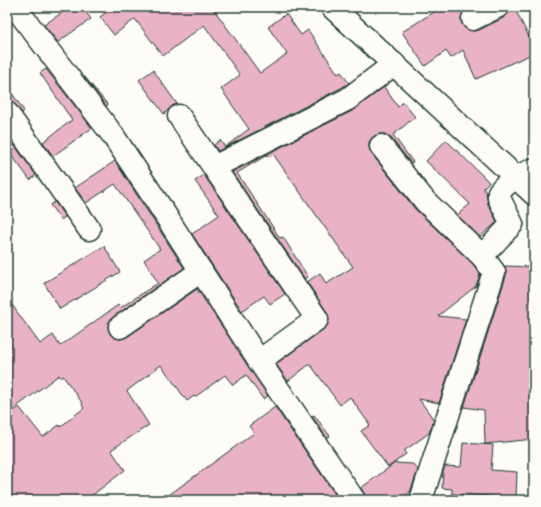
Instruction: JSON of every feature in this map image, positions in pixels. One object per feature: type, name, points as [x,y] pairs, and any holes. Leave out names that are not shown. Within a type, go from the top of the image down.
[{"type":"street","points":[[15,7],[112,134],[260,361],[354,500]]},
{"type":"street","points":[[332,7],[394,64],[525,173],[534,194]]},
{"type":"street","points":[[474,19],[497,7]]},
{"type":"street","points":[[214,167],[348,99],[394,64]]},
{"type":"street","points":[[7,113],[89,229]]},
{"type":"street","points":[[179,116],[317,319],[260,361]]},
{"type":"street","points":[[381,146],[425,201],[482,256],[494,272],[421,500]]},
{"type":"street","points":[[482,256],[512,224],[499,198],[499,192],[504,185],[525,173]]},
{"type":"street","points":[[120,327],[201,271]]},
{"type":"building","points":[[70,7],[82,7],[91,19],[58,42],[44,25]]},
{"type":"building","points":[[113,7],[212,7],[260,73],[287,54],[268,27],[286,14],[301,35],[308,30],[338,74],[341,72],[349,83],[218,151],[214,145],[220,140],[225,147],[249,129],[221,89],[240,75],[204,25],[163,56],[135,19],[114,35],[100,17]]},
{"type":"building","points":[[442,7],[469,7],[463,12],[461,19],[462,24],[466,29],[473,31],[479,30],[503,18],[508,14],[509,7],[514,7],[534,47],[534,53],[476,79],[463,50],[451,58],[446,51],[425,66],[402,32]]},
{"type":"building","points":[[46,69],[92,128],[53,156],[43,142],[72,120],[40,73]]},
{"type":"building","points":[[153,70],[177,104],[172,106],[164,114],[139,80]]},
{"type":"building","points":[[84,76],[108,105],[106,106]]},
{"type":"building","points":[[7,86],[24,111],[22,113],[13,102],[7,101]]},
{"type":"building","points":[[384,87],[398,107],[403,102],[415,117],[393,135],[413,162],[411,163],[391,138],[385,134],[379,134],[373,137],[369,142],[371,153],[415,209],[473,264],[480,274],[476,286],[438,316],[466,319],[439,403],[419,399],[434,420],[429,433],[404,451],[406,454],[388,467],[361,431],[370,425],[350,397],[340,405],[310,364],[288,381],[276,364],[324,329],[328,324],[329,318],[327,312],[307,282],[320,273],[326,284],[353,267],[273,154],[269,157],[267,155],[237,173],[280,238],[283,237],[308,277],[305,279],[232,172],[354,110]]},
{"type":"building","points":[[7,135],[36,175],[30,180],[7,149]]},
{"type":"building","points":[[446,140],[489,182],[483,188],[486,192],[488,204],[497,222],[480,237],[457,215],[470,204],[426,161]]},
{"type":"building","points":[[115,161],[184,268],[113,317],[109,322],[108,328],[110,334],[115,338],[121,339],[127,337],[197,289],[268,396],[263,399],[246,375],[233,385],[225,375],[195,397],[194,396],[187,401],[161,365],[127,391],[149,425],[111,450],[125,470],[86,500],[15,500],[7,489],[7,416],[19,407],[43,437],[59,425],[60,427],[84,408],[82,405],[83,404],[63,376],[61,378],[59,375],[7,414],[7,298],[40,344],[53,335],[60,346],[118,305],[120,308],[158,283],[144,260],[160,249],[115,184],[86,203],[75,188]]},
{"type":"building","points":[[204,175],[285,294],[270,304],[264,296],[242,311],[192,234],[219,215],[195,181]]},
{"type":"building","points":[[55,202],[65,217],[61,220],[50,205]]},
{"type":"building","points":[[104,246],[120,272],[60,309],[44,283]]},
{"type":"building","points":[[505,266],[534,267],[534,347],[531,347],[534,397],[534,439],[485,444],[484,410],[464,407],[506,276]]},
{"type":"building","points":[[275,407],[339,500],[162,500],[254,433],[249,426]]},
{"type":"building","points":[[314,415],[330,436],[327,438],[312,416]]},
{"type":"building","points":[[463,443],[493,445],[491,470],[517,472],[516,499],[452,494],[452,489],[442,488],[445,466],[461,467]]},
{"type":"building","points":[[395,463],[413,464],[418,470],[410,492],[399,500],[366,500],[361,488]]}]
